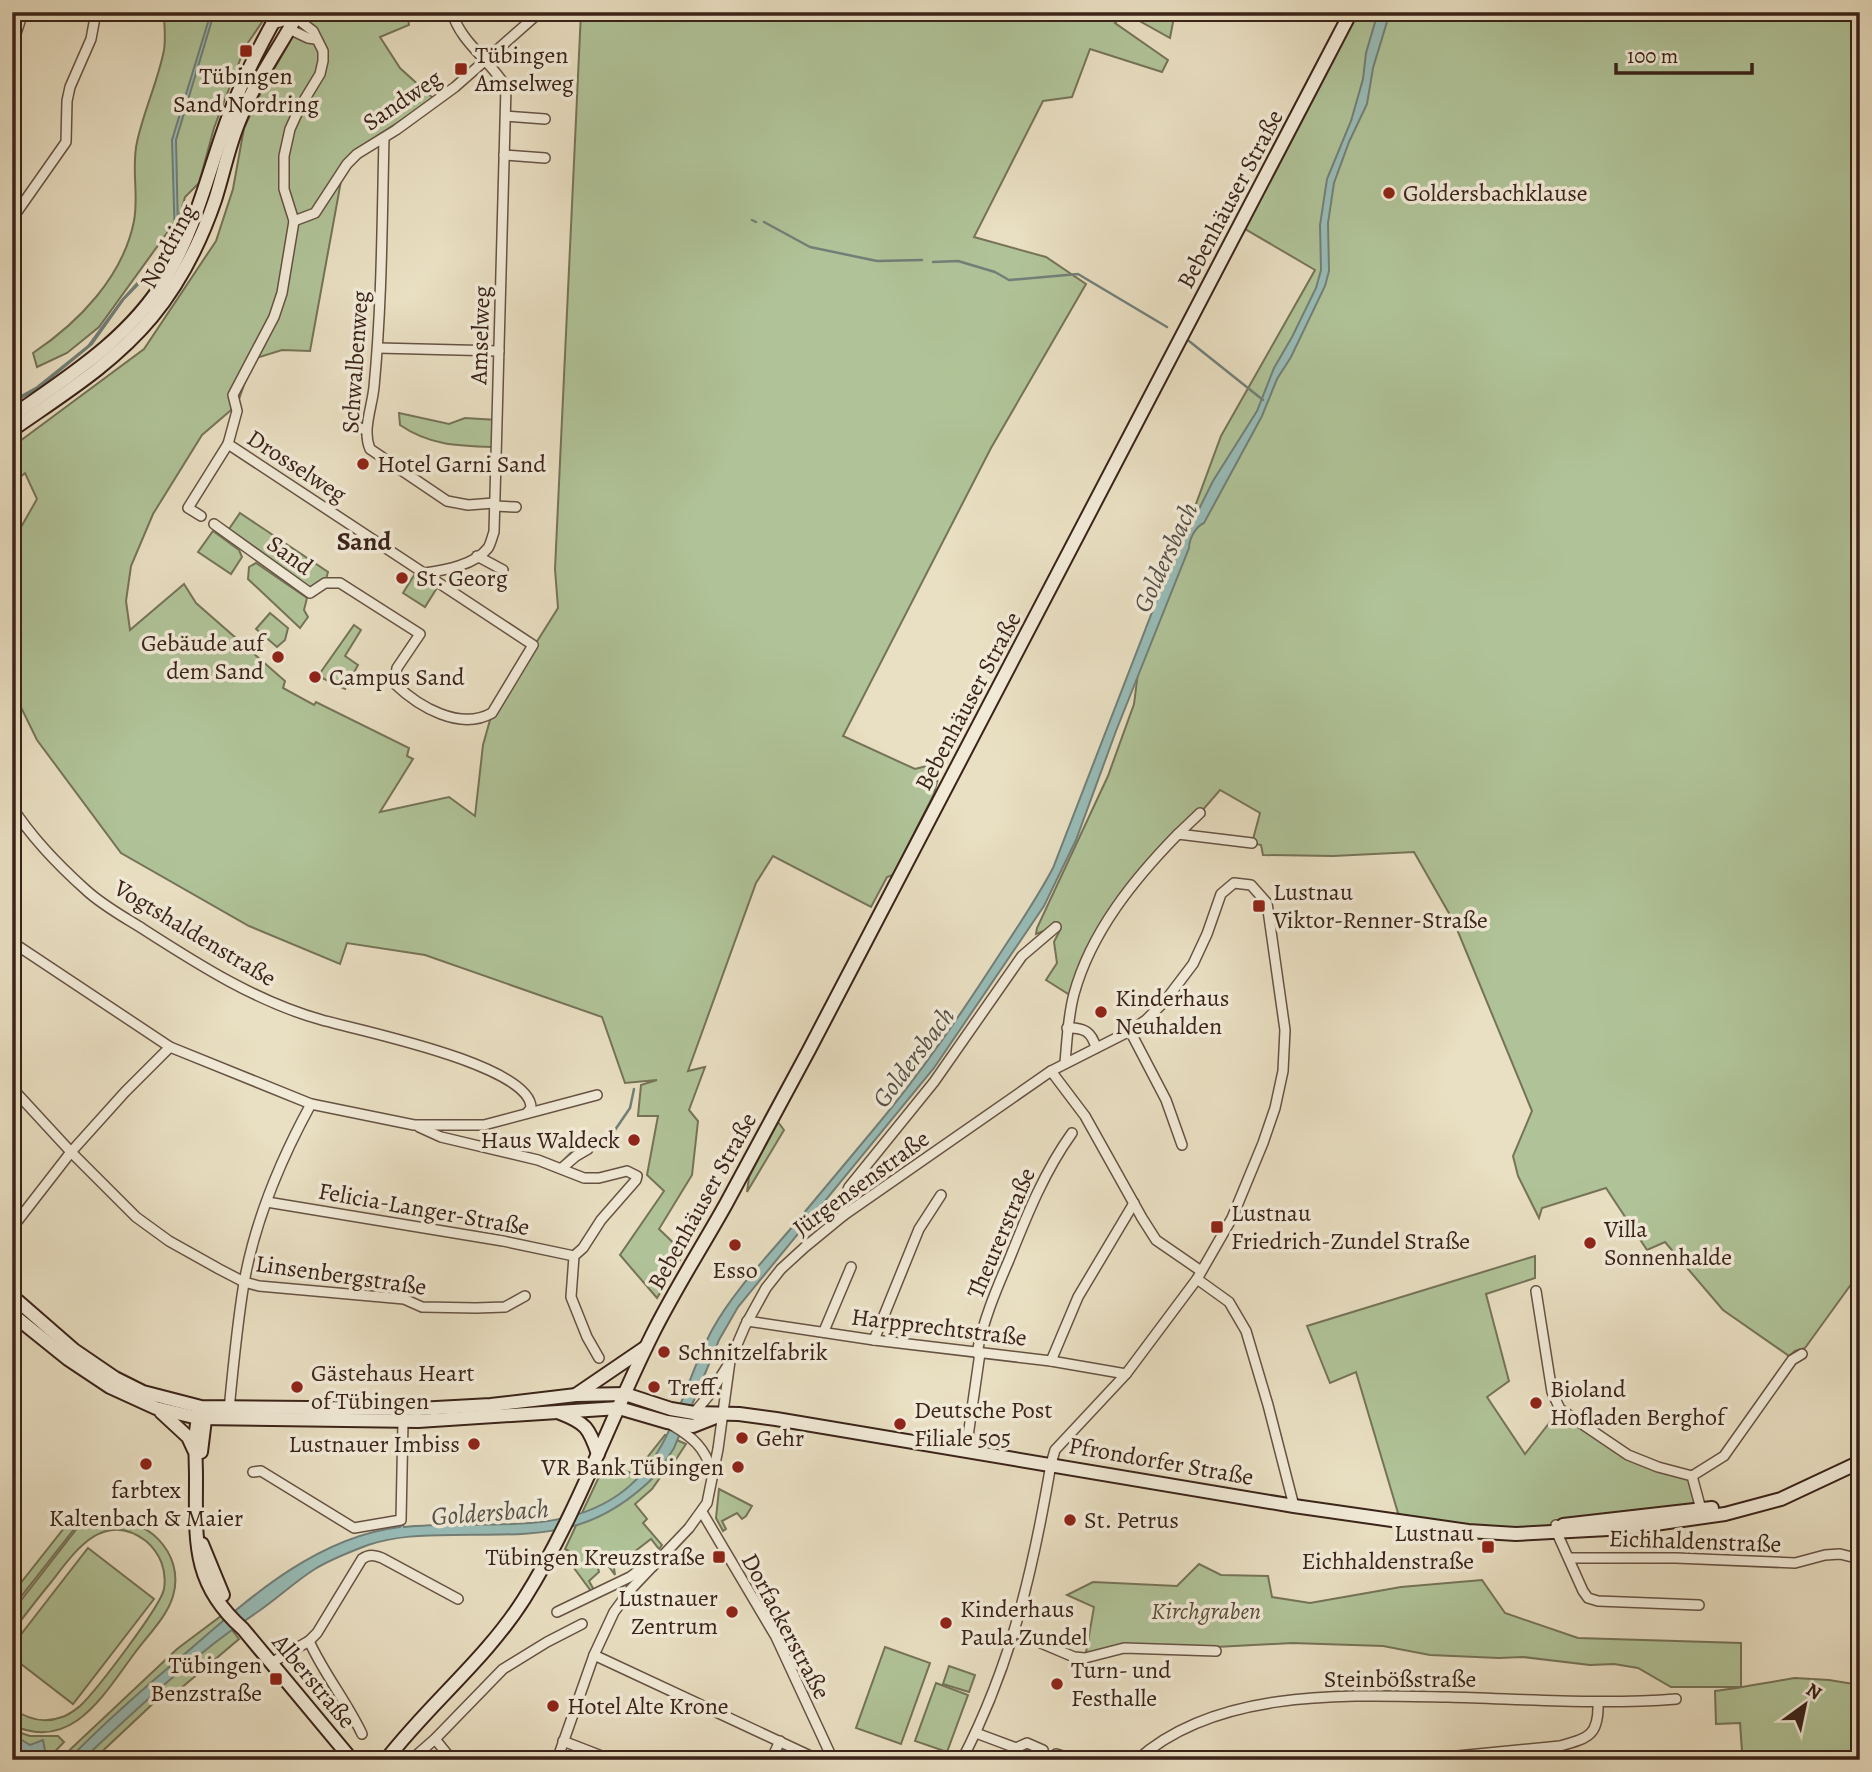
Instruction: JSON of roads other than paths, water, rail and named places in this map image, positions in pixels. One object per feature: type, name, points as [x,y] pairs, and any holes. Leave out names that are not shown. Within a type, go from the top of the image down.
[{"type":"main road","name":"Bebenhäuser Straße","points":[[387,1760],[410,1730],[487,1647],[523,1601],[568,1520],[646,1347],[804,1059],[1351,12]]},
{"type":"main road","name":"Nordring","points":[[12,416],[102,352],[145,307],[165,279],[186,240],[203,198],[244,77],[287,18]]},
{"type":"main road","name":"Nordring","points":[[12,430],[110,361],[154,315],[175,284],[215,201],[237,125],[287,18]]},
{"type":"main road","points":[[14,1300],[74,1350],[115,1378],[143,1392],[203,1413]]},
{"type":"main road","points":[[14,1300],[51,1346],[92,1376],[129,1396],[156,1408],[228,1414]]},
{"type":"main road","points":[[576,1395],[646,1347]]},
{"type":"main road","name":"Pfrondorfer Straße","points":[[228,1414],[430,1409],[576,1395],[625,1394],[671,1409],[691,1424]]},
{"type":"main road","points":[[156,1408],[188,1437],[196,1458]]},
{"type":"main road","name":"Pfrondorfer Straße","points":[[228,1414],[403,1422],[619,1408],[667,1422],[691,1424],[723,1415],[749,1415],[1294,1506],[1468,1531],[1627,1528],[1781,1499],[1860,1462]]},
{"type":"main road","points":[[557,1412],[583,1423],[598,1454]]},
{"type":"main road","name":"Alberstraße","points":[[203,1413],[196,1458],[196,1520],[219,1590],[231,1614],[352,1760]]},
{"type":"main road","name":"Alberstraße","points":[[196,1472],[203,1413]]},
{"type":"street","points":[[12,46],[23,12]]},
{"type":"street","points":[[12,219],[66,142],[70,87],[91,39],[96,12]]},
{"type":"street","name":"Amselweg","points":[[452,12],[463,35],[497,71],[506,87],[494,532],[487,549],[477,556]]},
{"type":"street","name":"Sandweg","points":[[294,221],[315,214],[346,164],[357,154],[455,88],[540,12]]},
{"type":"street","name":"Drosselweg","points":[[287,18],[310,27],[323,51],[323,61],[320,74],[290,130],[284,156],[284,189],[294,221],[282,293],[274,317],[233,395],[237,411],[228,444],[533,645],[492,713]]},
{"type":"street","points":[[506,116],[545,119]]},
{"type":"street","name":"Schwalbenweg","points":[[384,138],[378,348],[372,406],[365,437],[370,449],[447,501],[468,505],[516,507]]},
{"type":"street","points":[[504,155],[545,158]]},
{"type":"street","points":[[378,348],[499,351]]},
{"type":"street","points":[[351,425],[366,430]]},
{"type":"street","points":[[201,516],[188,508],[228,444]]},
{"type":"street","name":"Sand","points":[[214,524],[310,593],[326,583],[340,583],[420,634],[394,676],[395,684],[403,691],[452,719],[483,718],[492,713]]},
{"type":"street","points":[[425,573],[453,568],[477,556],[503,570]]},
{"type":"street","name":"Vogtshaldenstraße","points":[[12,807],[30,833],[88,892],[173,948],[249,993],[321,1020],[459,1056],[513,1084],[529,1097],[531,1108],[527,1113]]},
{"type":"street","points":[[1065,1063],[1067,1028],[1074,993],[1102,927],[1156,858],[1200,813]]},
{"type":"street","points":[[1178,834],[1252,843]]},
{"type":"street","name":"Jürgensenstraße","points":[[691,1424],[730,1361],[747,1321],[765,1290],[781,1269],[844,1215],[1051,1071],[1130,1031],[1146,1020],[1186,975],[1208,934],[1221,894],[1234,883],[1251,885],[1267,903],[1285,1030],[1283,1071],[1275,1108],[1233,1218],[1199,1275],[1126,1374],[1058,1446],[1051,1464]]},
{"type":"street","points":[[844,1215],[842,1204],[849,1187],[934,1082],[1022,956],[1056,927]]},
{"type":"street","points":[[12,942],[170,1047],[311,1104],[414,1125],[484,1125],[597,1095]]},
{"type":"street","points":[[1067,1028],[1079,1027],[1088,1032],[1096,1048]]},
{"type":"street","points":[[1130,1031],[1166,1100],[1182,1145]]},
{"type":"street","points":[[12,1228],[71,1152],[170,1047]]},
{"type":"street","points":[[1051,1071],[1085,1116],[1156,1240],[1229,1302],[1246,1331],[1294,1506]]},
{"type":"street","name":"Linsenbergstraße","points":[[12,1088],[71,1152],[142,1221],[169,1241],[244,1282],[259,1286],[404,1299],[422,1307],[505,1307],[524,1296]]},
{"type":"street","points":[[228,1414],[244,1282],[284,1155],[311,1104]]},
{"type":"street","points":[[414,1125],[442,1137],[562,1168],[584,1178],[599,1178],[627,1171],[636,1175],[636,1180],[574,1256],[571,1297],[587,1337],[599,1358]]},
{"type":"street","name":"Theurerstraße","points":[[966,1450],[978,1353],[988,1313],[1025,1219],[1052,1160],[1072,1133]]},
{"type":"street","points":[[562,1168],[588,1149]]},
{"type":"street","points":[[874,1340],[919,1229],[941,1195]]},
{"type":"street","name":"Felicia-Langer-Straße","points":[[267,1202],[503,1241],[574,1256]]},
{"type":"street","points":[[1051,1361],[1078,1297],[1135,1204]]},
{"type":"street","points":[[824,1331],[851,1266]]},
{"type":"street","points":[[1536,1291],[1552,1392],[1560,1409],[1629,1455],[1658,1467],[1692,1476],[1724,1456],[1792,1360],[1802,1354]]},
{"type":"street","name":"Harpprechtstraße","points":[[747,1321],[874,1340],[1051,1361],[1126,1374]]},
{"type":"street","name":"Jürgensenstraße","points":[[702,1512],[707,1503],[712,1478],[730,1361]]},
{"type":"street","points":[[710,1394],[723,1415]]},
{"type":"street","points":[[253,1472],[261,1471],[354,1528],[401,1520],[403,1422]]},
{"type":"street","points":[[691,1424],[709,1460],[712,1478]]},
{"type":"street","points":[[962,1760],[976,1733],[1015,1632],[1033,1562],[1051,1464]]},
{"type":"street","points":[[1692,1476],[1703,1514]]},
{"type":"street","points":[[557,1760],[594,1655],[614,1612],[702,1512]]},
{"type":"street","name":"Dorfackerstraße","points":[[702,1512],[776,1637],[833,1760]]},
{"type":"street","points":[[1557,1529],[1583,1591],[1592,1600],[1699,1605]]},
{"type":"street","name":"Eichhaldenstraße","points":[[1570,1558],[1676,1558],[1795,1563],[1840,1554],[1860,1559]]},
{"type":"street","points":[[271,1663],[309,1641],[325,1622],[362,1559],[374,1555],[382,1558],[458,1599]]},
{"type":"street","points":[[558,1612],[630,1577],[642,1568],[653,1566]]},
{"type":"street","points":[[411,1760],[503,1669],[582,1624]]},
{"type":"street","points":[[1015,1632],[1074,1657],[1085,1658],[1124,1648],[1216,1651]]},
{"type":"street","points":[[309,1641],[320,1665],[351,1709],[362,1734]]},
{"type":"street","points":[[594,1655],[819,1760]]},
{"type":"street","name":"Steinbößstraße","points":[[1137,1760],[1162,1741],[1199,1722],[1245,1709],[1296,1700],[1373,1695],[1598,1703],[1676,1699]]},
{"type":"street","points":[[1416,1760],[1560,1746],[1584,1740],[1590,1736],[1598,1721],[1598,1703]]},
{"type":"street","points":[[976,1733],[1016,1748],[1027,1743],[1044,1751]]},
{"type":"street","points":[[435,1739],[452,1760]]},
{"type":"street","points":[[564,1741],[612,1760]]},
{"type":"street","points":[[771,1760],[780,1741]]},
{"type":"street","points":[[1056,1754],[1077,1760]]},
{"type":"water","points":[[1378,12],[1390,12],[1373,68],[1367,104],[1334,183],[1328,223],[1329,271],[1325,286],[1291,357],[1277,379],[1262,416],[1204,523],[1192,537],[1076,840],[1044,906],[934,1068],[738,1307],[719,1340],[674,1448],[659,1471],[662,1474],[657,1474],[633,1496],[610,1511],[562,1529],[538,1533],[399,1538],[368,1545],[321,1565],[210,1646],[82,1760],[68,1760],[126,1704],[234,1612],[285,1573],[312,1557],[340,1543],[369,1533],[400,1527],[402,1524],[404,1527],[515,1524],[569,1517],[618,1495],[637,1479],[652,1461],[674,1420],[701,1352],[720,1316],[925,1063],[1016,929],[1053,868],[1168,571],[1182,545],[1180,541],[1186,535],[1213,481],[1257,411],[1274,368],[1316,288],[1321,270],[1320,225],[1327,179],[1351,121]]},
{"type":"water","points":[[209,19],[212,20],[176,140],[176,244],[124,299],[92,344],[39,388],[12,403],[37,387],[88,346],[122,300],[175,241],[172,140]]},
{"type":"water","points":[[12,1734],[30,1745],[43,1740],[45,1750],[36,1760],[20,1757],[12,1752]]},
{"type":"waterway","points":[[752,220],[756,222]]},
{"type":"waterway","points":[[764,222],[810,247],[877,261],[922,260]]},
{"type":"waterway","points":[[933,262],[958,261],[995,272],[1009,280],[1078,274],[1167,327]]},
{"type":"waterway","points":[[1189,341],[1263,400]]},
{"type":"waterway","points":[[561,1163],[581,1143],[603,1137],[615,1130],[630,1108],[634,1089]]},
{"type":"place","name":"Tübingen Sand Nordring","points":[[246,51]]},
{"type":"place","name":"Tübingen Amselweg","points":[[461,69]]},
{"type":"place","name":"Goldersbachklause","points":[[1389,193]]},
{"type":"place","name":"Hotel Garni Sand","points":[[363,464]]},
{"type":"place","name":"St. Georg","points":[[402,578]]},
{"type":"place","name":"Gebäude auf dem Sand","points":[[278,657]]},
{"type":"place","name":"Campus Sand","points":[[315,677]]},
{"type":"place","name":"Lustnau Viktor-Renner-Straße","points":[[1259,906]]},
{"type":"place","name":"Kinderhaus Neuhalden","points":[[1101,1012]]},
{"type":"place","name":"Haus Waldeck","points":[[634,1140]]},
{"type":"place","name":"Lustnau Friedrich-Zundel Straße","points":[[1217,1227]]},
{"type":"place","name":"Villa Sonnenhalde","points":[[1590,1243]]},
{"type":"place","name":"Esso","points":[[735,1245]]},
{"type":"place","name":"Schnitzelfabrik","points":[[664,1352]]},
{"type":"place","name":"Gästehaus Heart of Tübingen","points":[[297,1387]]},
{"type":"place","name":"Treff.","points":[[654,1387]]},
{"type":"place","name":"Bioland Hofladen Berghof","points":[[1536,1403]]},
{"type":"place","name":"Deutsche Post Filiale 505","points":[[900,1424]]},
{"type":"place","name":"Gehr","points":[[742,1438]]},
{"type":"place","name":"Lustnauer Imbiss","points":[[474,1444]]},
{"type":"place","name":"farbtex Kaltenbach & Maier","points":[[146,1464]]},
{"type":"place","name":"VR Bank Tübingen","points":[[738,1467]]},
{"type":"place","name":"St. Petrus","points":[[1070,1520]]},
{"type":"place","name":"Lustnau Eichhaldenstraße","points":[[1488,1547]]},
{"type":"place","name":"Tübingen Kreuzstraße","points":[[719,1557]]},
{"type":"place","name":"Lustnauer Zentrum","points":[[732,1612]]},
{"type":"place","name":"Kinderhaus Paula Zundel","points":[[946,1623]]},
{"type":"place","name":"Tübingen Benzstraße","points":[[276,1679]]},
{"type":"place","name":"Turn- und Festhalle","points":[[1057,1684]]},
{"type":"place","name":"Hotel Alte Krone","points":[[553,1706]]},
{"type":"district","name":"Sand","points":[[364,541]]},
{"type":"water label","name":"Goldersbach","points":[[1165,557]]},
{"type":"water label","name":"Goldersbach","points":[[913,1057]]},
{"type":"water label","name":"Goldersbach","points":[[490,1512]]},
{"type":"park label","name":"Kirchgraben","points":[[1206,1611]]}]
